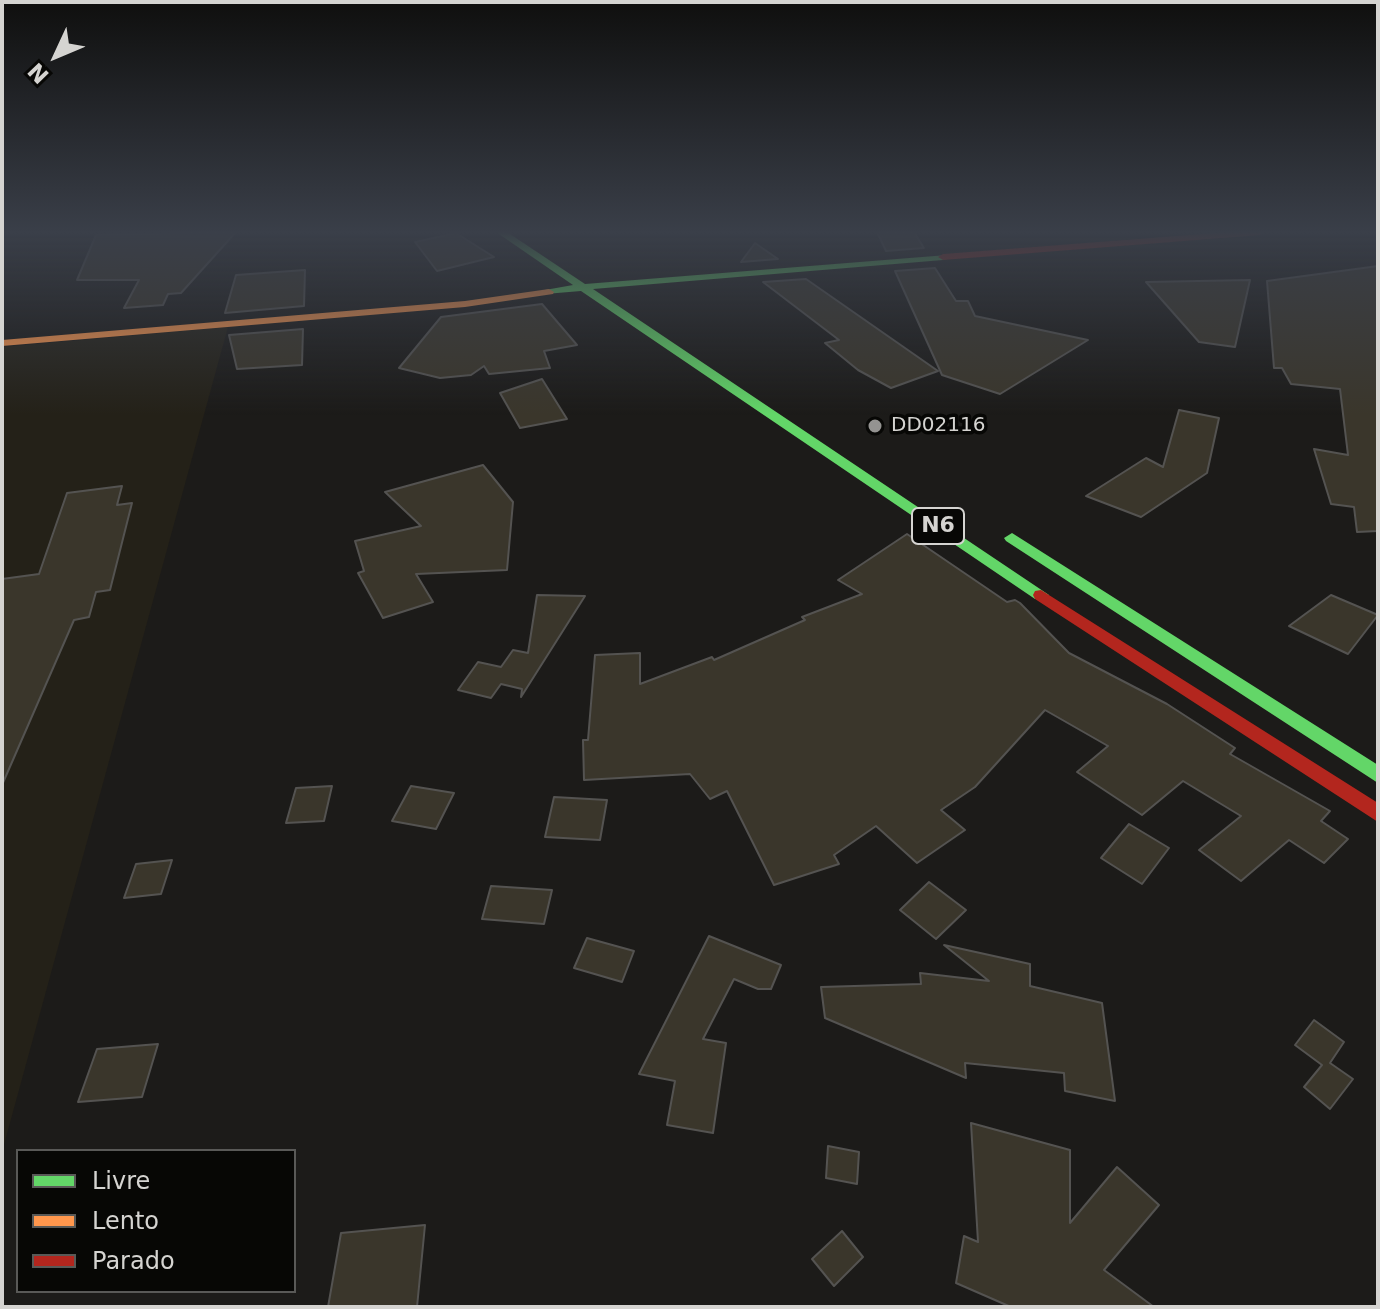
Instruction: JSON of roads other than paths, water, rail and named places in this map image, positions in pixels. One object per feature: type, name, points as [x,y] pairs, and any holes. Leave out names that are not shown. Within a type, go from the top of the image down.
[{"type":"main road","points":[[2,343],[465,304],[534,293]]},
{"type":"main road","name":"N6","points":[[590,293],[1378,814]]},
{"type":"main road","points":[[629,293],[640,300]]},
{"type":"main road","name":"N6","points":[[993,526],[1378,775]]},
{"type":"place","name":"DD02116","points":[[875,426]]}]
